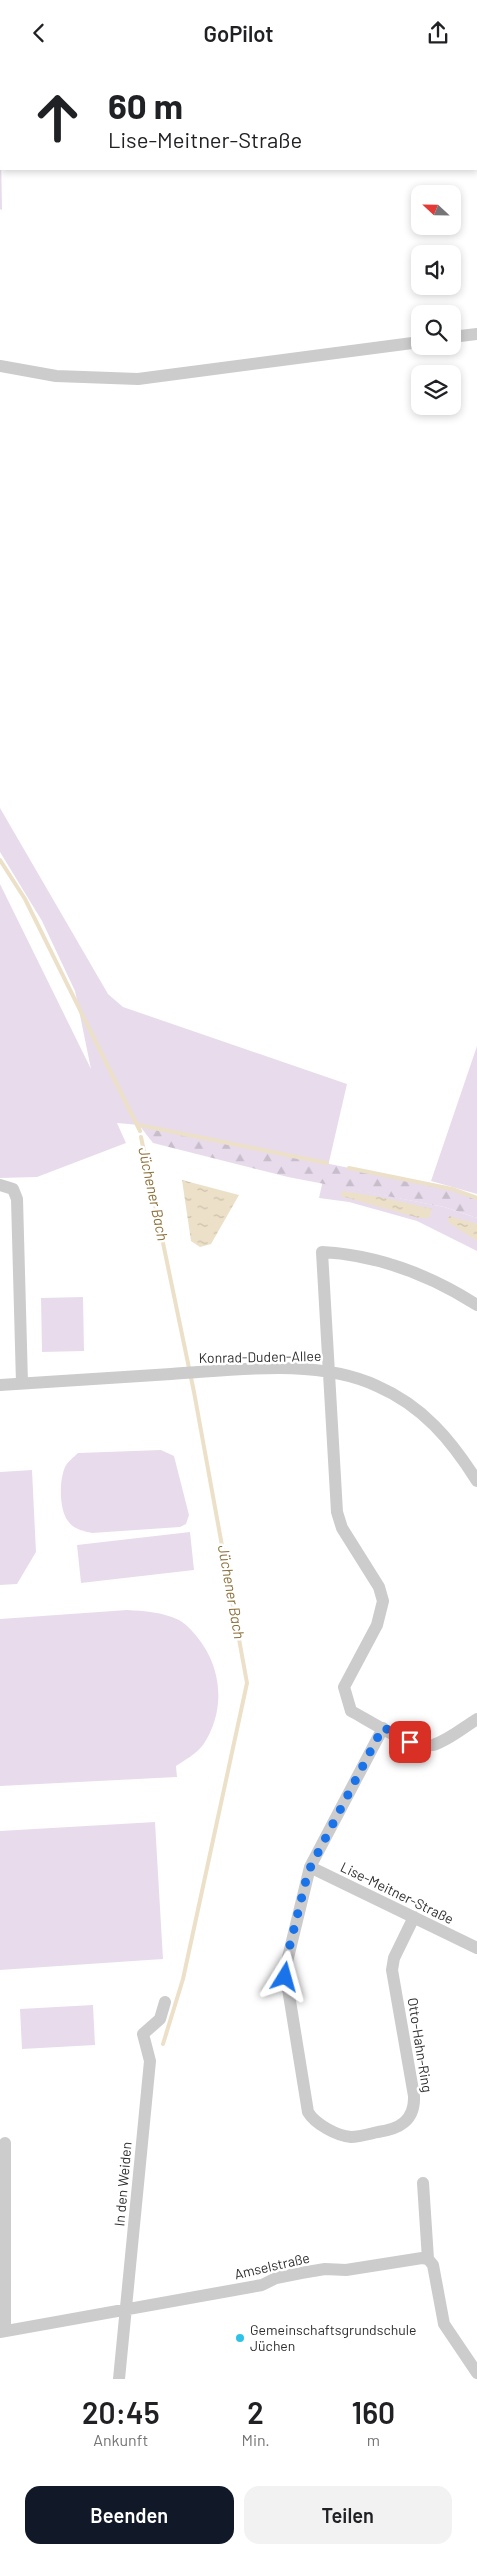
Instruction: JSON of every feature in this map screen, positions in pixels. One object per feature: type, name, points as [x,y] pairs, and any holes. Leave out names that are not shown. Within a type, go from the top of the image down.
[{"type":"street","points":[[461,336],[477,334]]},
{"type":"street","points":[[0,365],[56,376],[138,379],[411,343]]},
{"type":"street","points":[[0,1185],[13,1189],[17,1199],[22,1383]]},
{"type":"street","points":[[477,1305],[447,1287],[388,1263],[359,1255],[322,1251],[338,1519],[345,1534],[379,1587],[383,1601],[380,1620],[344,1687],[351,1711],[415,1743],[429,1745],[442,1741],[477,1719]]},
{"type":"street","name":"Konrad-Duden-Allee","points":[[0,1385],[289,1369],[330,1371],[377,1385],[414,1407],[446,1437],[477,1481]]},
{"type":"street","points":[[310,1867],[383,1727]]},
{"type":"street","name":"Lise-Meitner-Straße","points":[[310,1867],[477,1949]]},
{"type":"street","name":"Otto-Hahn-Ring","points":[[310,1867],[286,1961],[286,1986],[308,2112],[317,2121],[341,2135],[354,2136],[397,2129],[405,2123],[412,2112],[414,2096],[392,1970],[394,1958],[414,1917]]},
{"type":"street","name":"In den Weiden","points":[[119,2379],[150,2061],[143,2034],[160,2019],[165,2002]]},
{"type":"street","points":[[2,2332],[5,2143]]},
{"type":"street","points":[[423,2183],[428,2259],[434,2269],[446,2327],[477,2373]]},
{"type":"street","name":"Amselstraße","points":[[2,2332],[262,2285],[276,2278],[317,2270],[346,2270],[416,2258],[428,2259]]},
{"type":"green space","points":[[0,170],[1,170],[2,210],[0,209]]},
{"type":"green space","points":[[0,808],[108,994],[123,1007],[347,1084],[329,1162],[139,1125],[117,1123],[126,1143],[37,1177],[0,1178],[0,884],[91,1069],[75,991],[42,921],[0,852]]},
{"type":"green space","points":[[477,1046],[477,1194],[431,1181]]},
{"type":"green space","points":[[139,1125],[452,1189],[477,1198],[477,1218],[444,1207],[288,1177],[153,1143]]},
{"type":"green space","points":[[323,1180],[338,1186],[444,1207],[477,1218],[477,1251],[417,1221],[349,1202],[319,1198]]},
{"type":"green space","points":[[83,1297],[84,1351],[42,1352],[41,1298]]},
{"type":"green space","points":[[161,1450],[174,1456],[189,1515],[186,1524],[180,1527],[92,1533],[78,1529],[70,1524],[63,1509],[61,1495],[62,1480],[66,1465],[78,1453]]},
{"type":"green space","points":[[32,1470],[36,1552],[17,1584],[0,1585],[0,1472]]},
{"type":"green space","points":[[190,1532],[194,1570],[81,1583],[77,1545]]},
{"type":"green space","points":[[127,1610],[147,1611],[179,1620],[195,1634],[210,1657],[217,1682],[218,1708],[215,1721],[203,1745],[194,1754],[176,1766],[177,1777],[0,1786],[0,1619]]},
{"type":"green space","points":[[155,1822],[163,1959],[0,1970],[0,1831]]},
{"type":"green space","points":[[93,2005],[95,2045],[22,2049],[20,2009]]},
{"type":"water","points":[[182,1180],[239,1195],[211,1244],[200,1247],[191,1241]]},
{"type":"water","points":[[342,1191],[380,1197],[432,1209],[429,1218],[419,1218],[341,1196]]},
{"type":"water","points":[[449,1216],[477,1224],[477,1241],[448,1222]]},
{"type":"waterway","name":"Jüchener Bach","points":[[0,860],[25,899],[140,1131]]},
{"type":"waterway","points":[[139,1125],[327,1163]]},
{"type":"waterway","name":"Jüchener Bach","points":[[141,1137],[194,1392],[247,1683],[183,1979],[163,2044]]},
{"type":"waterway","points":[[349,1168],[452,1189],[477,1198]]},
{"type":"place","name":"Gemeinschaftsgrundschule Jüchen","points":[[240,2338]]},
{"type":"route","points":[[285,1977],[286,1961],[308,1872],[383,1727],[410,1742]]}]
